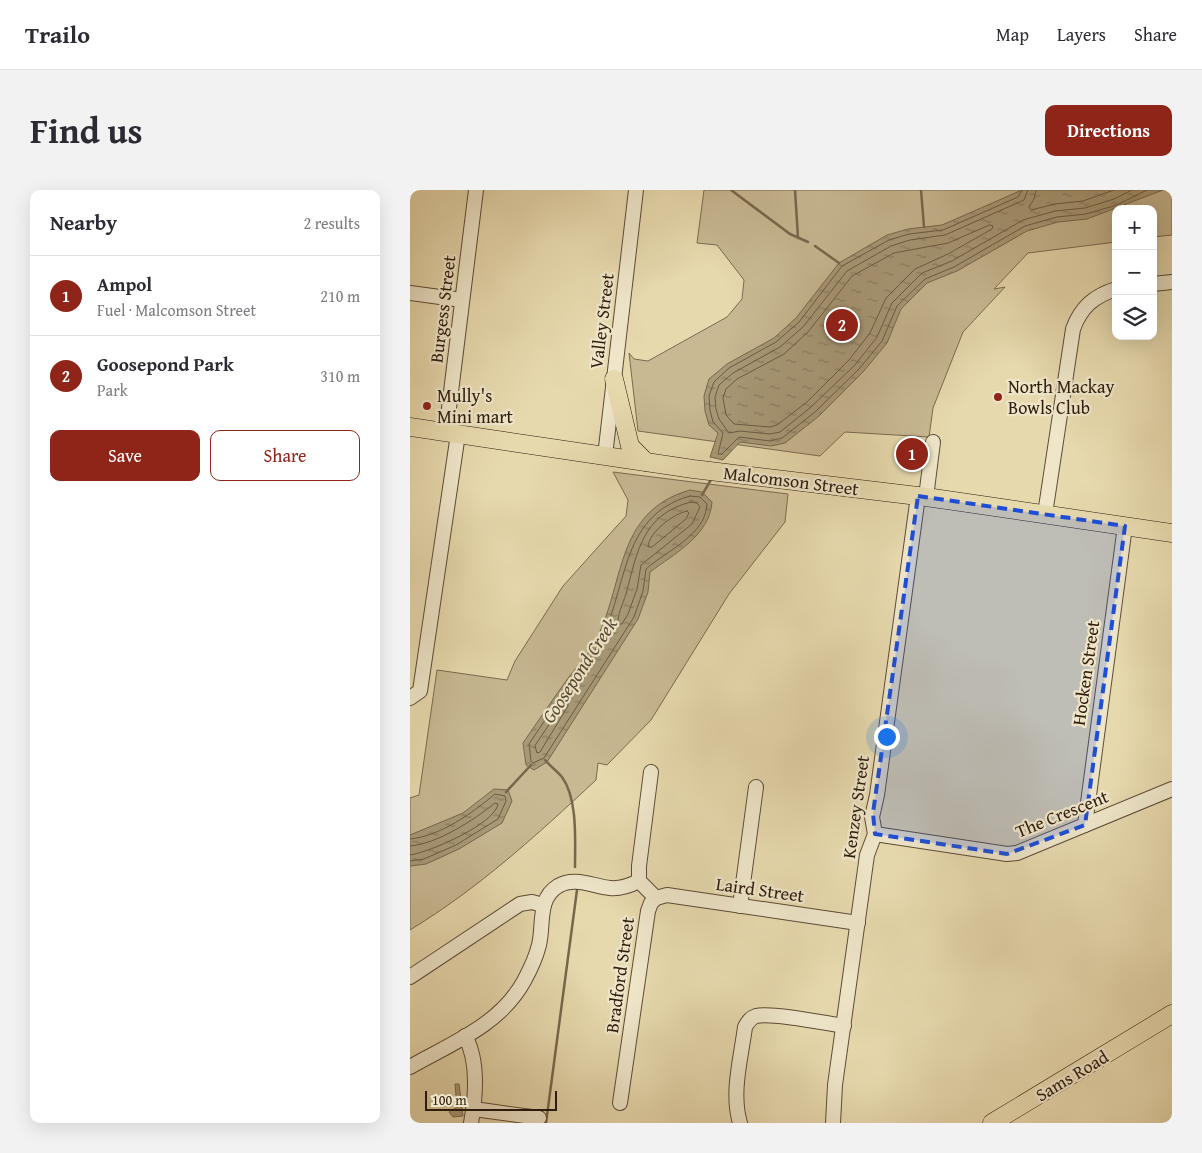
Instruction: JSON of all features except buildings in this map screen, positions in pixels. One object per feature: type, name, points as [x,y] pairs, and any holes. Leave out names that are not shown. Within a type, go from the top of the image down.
[{"type":"main road","points":[[614,379],[630,446],[646,462]]},
{"type":"main road","name":"Malcomson Street","points":[[410,427],[693,469],[922,497],[1172,533]]},
{"type":"main road","name":"Sams Road","points":[[1125,1044],[1172,1010]]},
{"type":"main road","name":"Sams Road","points":[[992,1123],[1172,1014]]},
{"type":"street","name":"Burgess Street","points":[[415,695],[452,433],[462,300],[476,190]]},
{"type":"street","name":"Valley Street","points":[[606,456],[636,190]]},
{"type":"street","points":[[1157,284],[1172,282]]},
{"type":"street","points":[[1045,514],[1073,329],[1078,316],[1085,306],[1099,294],[1112,291]]},
{"type":"street","points":[[410,293],[462,300]]},
{"type":"street","name":"Kenzey Street","points":[[833,1123],[832,1111],[867,855],[875,834],[873,813],[922,497],[933,442]]},
{"type":"street","name":"Hocken Street","points":[[1084,825],[1125,526]]},
{"type":"street","points":[[651,772],[640,853],[639,881],[656,898]]},
{"type":"street","points":[[740,906],[756,787]]},
{"type":"street","name":"The Crescent","points":[[875,834],[1007,854],[1017,853],[1172,789]]},
{"type":"street","points":[[410,1067],[488,1023],[504,1009],[524,982],[538,946],[543,905],[547,896],[562,884],[582,881],[610,888],[639,881]]},
{"type":"street","name":"Laird Street","points":[[656,898],[667,895],[858,923]]},
{"type":"street","name":"Bradford Street","points":[[620,1103],[648,911],[651,903],[656,898]]},
{"type":"street","points":[[410,977],[520,904],[532,902],[543,905]]},
{"type":"street","points":[[740,1123],[735,1106],[745,1027],[749,1020],[757,1016],[770,1016],[844,1026]]},
{"type":"street","points":[[465,1036],[473,1055],[474,1108],[472,1123]]},
{"type":"street","points":[[474,1108],[539,1116]]},
{"type":"highlighted area","points":[[918,496],[1125,526],[1085,825],[1007,854],[875,834],[873,813]]},
{"type":"shaded area","points":[[704,190],[1172,190],[1172,235],[1157,237],[1157,205],[1112,205],[1112,242],[1028,253],[994,289],[1005,287],[963,332],[933,408],[929,437],[845,432],[820,456],[638,431],[629,353],[634,359],[648,361],[727,317],[742,299],[744,280],[717,245],[697,243]]},
{"type":"shaded area","points":[[613,472],[788,494],[785,522],[729,594],[651,720],[607,765],[598,763],[596,780],[484,879],[410,930],[410,798],[419,795],[437,670],[507,680],[515,661],[563,586],[626,516],[628,500]]},
{"type":"water","points":[[1022,190],[1163,190],[1124,205],[1112,205],[1112,209],[1087,219],[1058,222],[1027,231],[957,271],[927,283],[901,309],[887,343],[863,372],[819,416],[785,443],[771,446],[740,442],[723,460],[710,457],[718,433],[709,425],[705,411],[704,396],[709,379],[727,364],[774,338],[796,318],[839,263],[887,235],[908,229],[942,225]]},
{"type":"water","points":[[690,490],[702,492],[712,502],[710,514],[705,524],[698,534],[680,551],[650,572],[648,592],[638,619],[547,762],[534,770],[526,765],[523,743],[594,644],[604,621],[625,553],[634,533],[647,515],[665,501]]},
{"type":"water","points":[[494,789],[508,790],[512,801],[502,823],[459,849],[426,864],[410,866],[410,835],[463,813]]},
{"type":"water","points":[[455,1084],[459,1084],[463,1116],[453,1117],[449,1112],[457,1107]]},
{"type":"waterway","points":[[731,190],[790,234],[808,242]]},
{"type":"waterway","points":[[795,190],[798,238]]},
{"type":"waterway","points":[[921,190],[924,227]]},
{"type":"waterway","points":[[815,246],[839,263]]},
{"type":"waterway","name":"Goosepond Creek","points":[[702,495],[712,478]]},
{"type":"waterway","points":[[545,760],[562,777],[571,797],[575,820],[575,867]]},
{"type":"waterway","name":"Goosepond Creek","points":[[506,792],[531,765]]},
{"type":"waterway","points":[[546,1123],[577,890]]},
{"type":"place","name":"Goosepond Park","points":[[842,325]]},
{"type":"place","name":"North Mackay Bowls Club","points":[[998,397]]},
{"type":"place","name":"Mully's Mini mart","points":[[427,406]]},
{"type":"place","name":"Ampol","points":[[912,454]]}]
